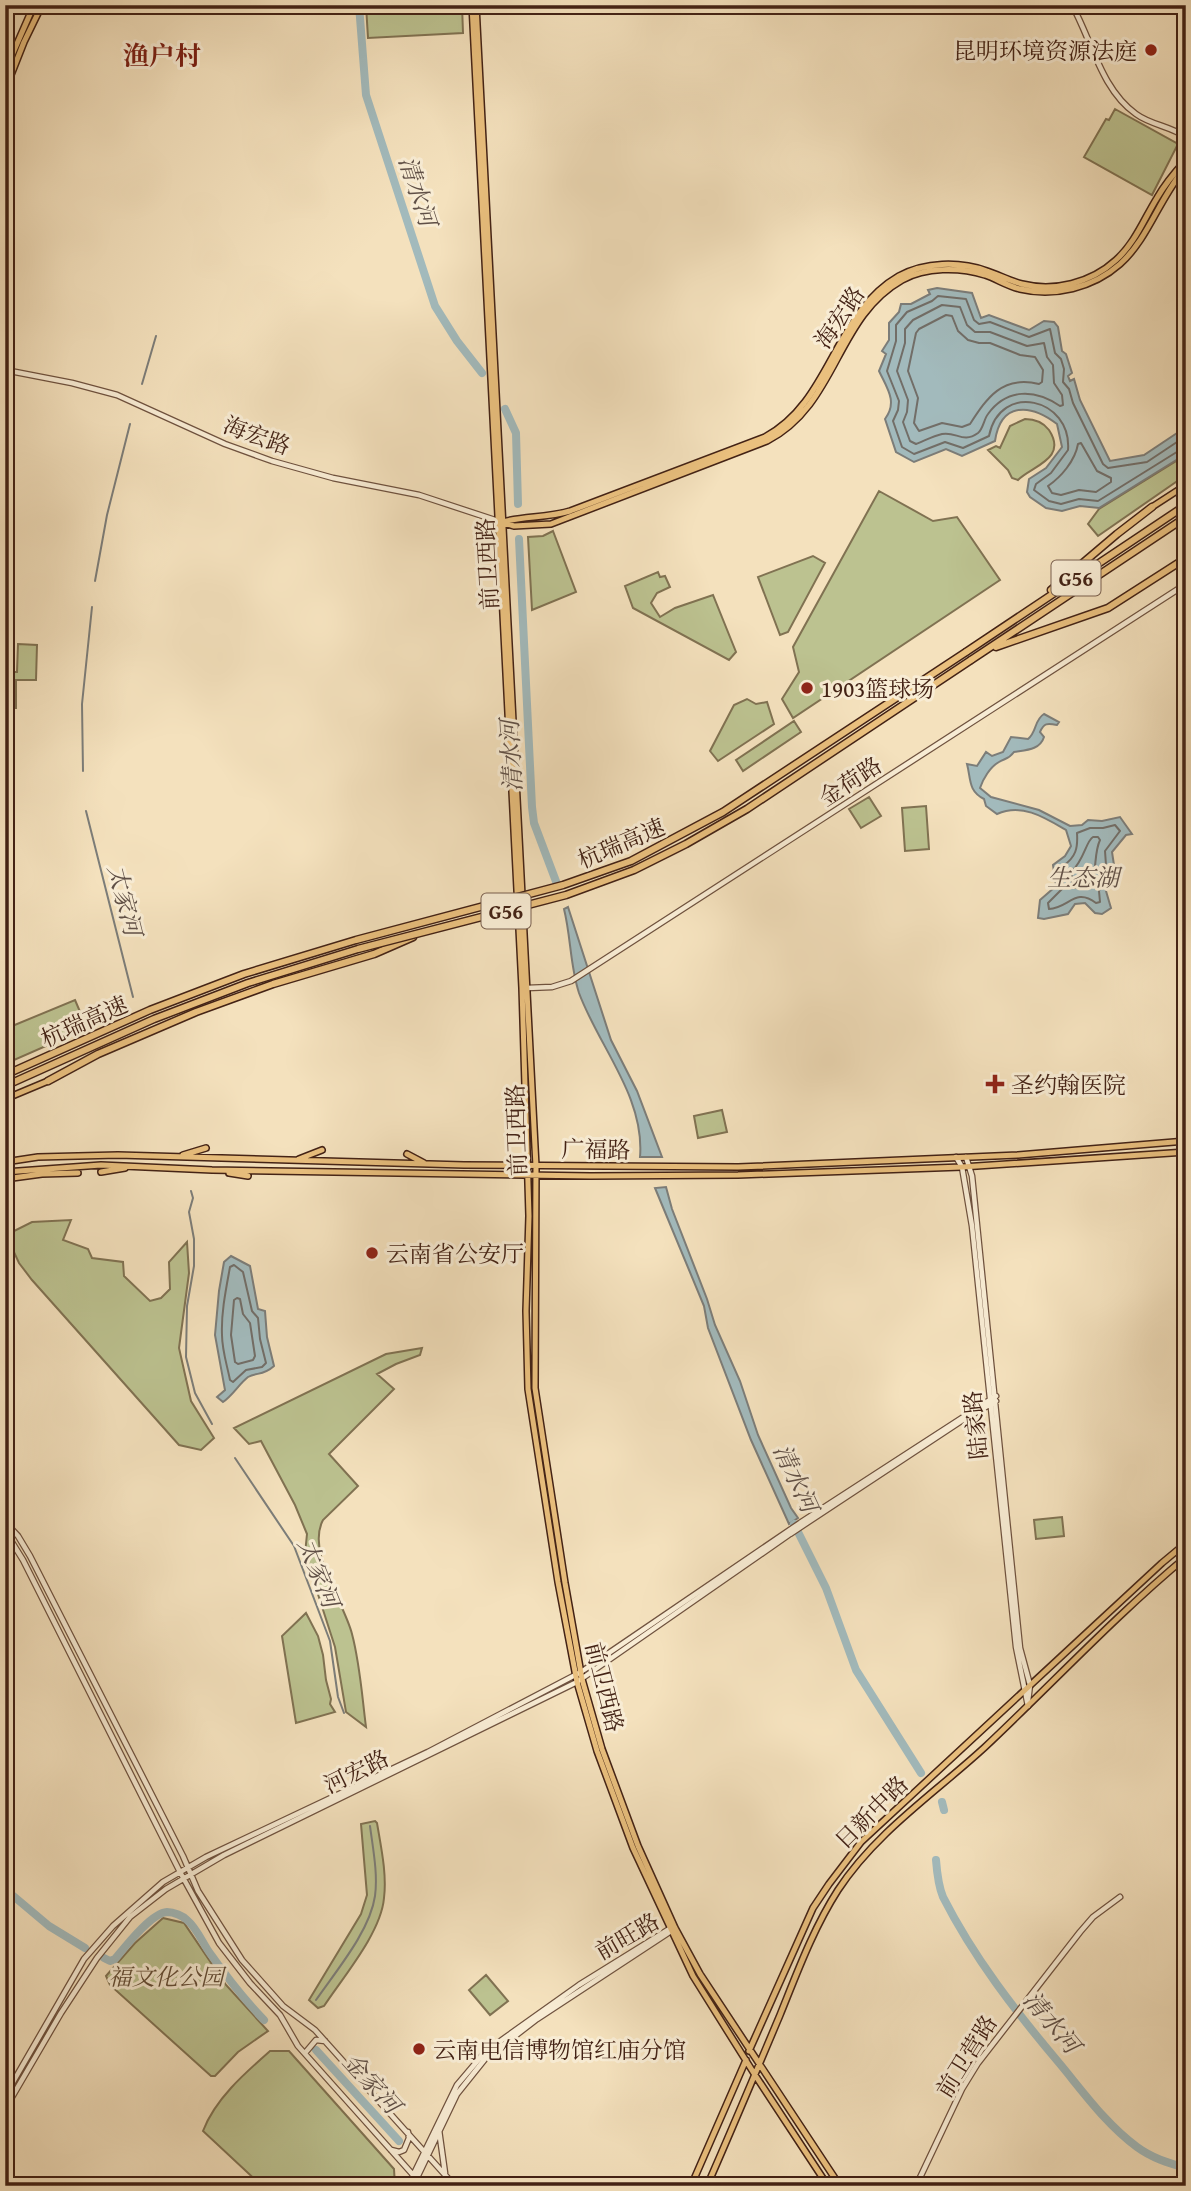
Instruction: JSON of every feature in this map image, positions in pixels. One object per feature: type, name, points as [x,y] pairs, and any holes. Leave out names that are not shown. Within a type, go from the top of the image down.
[{"type":"highway","name":"杭瑞高速","points":[[5,1075],[150,1010],[244,974],[356,940],[563,885],[631,861],[681,836],[742,800],[1186,505]]},
{"type":"highway","points":[[1011,621],[1152,507]]},
{"type":"highway","name":"杭瑞高速","points":[[5,1086],[217,994],[315,961],[579,891],[664,856],[756,803],[1186,517]]},
{"type":"highway","points":[[969,661],[1006,642],[1108,608],[1186,558]]},
{"type":"highway","points":[[48,1081],[84,1061],[212,1006],[367,956],[431,930]]},
{"type":"main road","points":[[5,71],[34,5]]},
{"type":"main road","points":[[5,90],[42,5]]},
{"type":"main road","name":"前卫西路","points":[[474,5],[522,988],[527,1166],[528,1389],[558,1582],[578,1677],[602,1749],[671,1929],[693,1976],[754,2075],[828,2186]]},
{"type":"main road","name":"海宏路","points":[[500,522],[570,511],[779,429],[808,401],[863,306],[882,287],[911,270],[940,265],[967,266],[1038,287],[1068,285],[1093,276],[1126,250],[1162,190],[1186,160]]},
{"type":"main road","name":"海宏路","points":[[500,522],[514,526],[551,524],[782,433],[812,404],[867,309],[885,291],[912,275],[940,270],[966,271],[1038,292],[1069,289],[1095,281],[1120,264],[1137,244],[1161,200],[1186,167]]},
{"type":"main road","points":[[1152,507],[1186,485]]},
{"type":"main road","name":"前卫西路","points":[[500,522],[536,1166],[535,1388],[578,1677]]},
{"type":"main road","points":[[5,1099],[48,1081]]},
{"type":"main road","name":"广福路","points":[[5,1160],[69,1156],[176,1157],[527,1166],[738,1167],[1047,1153],[1186,1141]]},
{"type":"main road","points":[[176,1157],[206,1148]]},
{"type":"main road","points":[[294,1161],[322,1150]]},
{"type":"main road","name":"广福路","points":[[5,1171],[67,1166],[132,1166],[212,1170],[738,1175],[966,1167],[1186,1152]]},
{"type":"main road","points":[[407,1154],[427,1164]]},
{"type":"main road","points":[[101,1172],[132,1166]]},
{"type":"main road","points":[[212,1170],[248,1176]]},
{"type":"main road","points":[[5,1179],[78,1173]]},
{"type":"main road","name":"日新中路","points":[[691,2186],[813,1908],[846,1862],[883,1821],[1186,1543]]},
{"type":"main road","name":"日新中路","points":[[707,2186],[814,1933],[838,1890],[854,1869],[891,1829],[979,1753],[1049,1683],[1186,1558]]},
{"type":"main road","name":"前卫西路","points":[[671,1929],[840,2186]]},
{"type":"main road","points":[[766,2015],[766,2020],[770,2023],[778,2019]]},
{"type":"main road","points":[[725,2109],[734,2105],[738,2108],[738,2114]]},
{"type":"street","points":[[1090,5],[1074,7],[1105,76],[1120,99],[1143,118],[1171,128],[1186,137]]},
{"type":"street","name":"海宏路","points":[[5,370],[117,395],[225,444],[272,461],[333,478],[419,495],[500,522]]},
{"type":"street","name":"金荷路","points":[[527,988],[552,987],[571,981],[1186,584]]},
{"type":"street","name":"陆家路","points":[[956,1157],[966,1167]]},
{"type":"street","name":"陆家路","points":[[966,1157],[1020,1648],[1030,1685]]},
{"type":"street","name":"陆家路","points":[[993,1400],[1013,1621],[1023,1691],[1028,1706]]},
{"type":"street","name":"河宏路","points":[[5,2096],[84,1959],[113,1926],[163,1882],[578,1677],[790,1532],[993,1400]]},
{"type":"street","points":[[5,1522],[18,1536],[30,1556],[206,1906],[242,1960],[283,2006],[315,2030],[453,2183]]},
{"type":"street","points":[[5,1531],[20,1553],[219,1943],[250,1983],[280,2015],[305,2055],[423,2186]]},
{"type":"street","points":[[73,1657],[79,1654]]},
{"type":"street","points":[[1028,1706],[1030,1685]]},
{"type":"street","name":"河宏路","points":[[5,2109],[97,1958],[131,1917],[182,1874]]},
{"type":"street","name":"前卫营路","points":[[916,2186],[962,2089],[978,2063],[1093,1917],[1120,1897]]},
{"type":"street","name":"前旺路","points":[[426,2152],[457,2094],[485,2059],[537,2019],[671,1929]]},
{"type":"street","name":"前旺路","points":[[410,2186],[457,2085],[485,2052],[579,1986],[671,1929]]},
{"type":"street","points":[[305,2055],[316,2040],[326,2042]]},
{"type":"street","points":[[439,2129],[445,2174]]},
{"type":"street","points":[[390,2149],[399,2152],[404,2150],[409,2138],[408,2132]]},
{"type":"street","points":[[439,2186],[445,2180],[453,2183]]},
{"type":"green space","points":[[366,5],[462,5],[463,33],[368,38]]},
{"type":"green space","points":[[1115,109],[1178,144],[1152,195],[1084,157],[1106,119],[1109,120]]},
{"type":"green space","points":[[1025,419],[1047,427],[1054,440],[1054,448],[1046,461],[1018,480],[1012,478],[1008,470],[988,450],[996,446],[1000,448],[1010,426]]},
{"type":"green space","points":[[1186,455],[1186,475],[1098,536],[1088,524],[1099,509]]},
{"type":"green space","points":[[879,491],[933,521],[957,517],[1000,580],[793,718],[782,699],[799,672],[793,647]]},
{"type":"green space","points":[[553,531],[576,592],[532,610],[528,537],[543,536]]},
{"type":"green space","points":[[813,556],[825,563],[788,632],[780,635],[758,577]]},
{"type":"green space","points":[[658,572],[660,577],[665,576],[670,587],[657,593],[651,603],[660,617],[675,608],[713,595],[736,652],[729,660],[633,608],[625,586]]},
{"type":"green space","points":[[18,644],[37,645],[36,680],[16,680],[16,708],[5,708],[7,672],[17,672]]},
{"type":"green space","points":[[747,699],[756,704],[767,702],[774,724],[718,761],[710,751],[734,705]]},
{"type":"green space","points":[[794,721],[801,732],[743,771],[736,760]]},
{"type":"green space","points":[[869,797],[881,816],[861,828],[849,809]]},
{"type":"green space","points":[[926,806],[929,849],[905,851],[902,808]]},
{"type":"green space","points":[[75,1000],[87,1028],[5,1064],[5,1029]]},
{"type":"green space","points":[[722,1110],[727,1132],[698,1138],[694,1116]]},
{"type":"green space","points":[[71,1220],[63,1240],[88,1249],[92,1258],[123,1262],[124,1276],[150,1301],[161,1298],[170,1289],[169,1262],[187,1242],[189,1273],[179,1348],[191,1401],[214,1438],[201,1450],[179,1445],[32,1280],[19,1263],[6,1235],[32,1222]]},
{"type":"green space","points":[[422,1348],[420,1355],[377,1374],[394,1389],[329,1454],[358,1486],[323,1520],[319,1547],[328,1577],[352,1634],[366,1727],[346,1712],[335,1647],[305,1554],[307,1534],[295,1505],[261,1441],[249,1444],[234,1428],[386,1354]]},
{"type":"green space","points":[[1062,1517],[1064,1536],[1036,1539],[1034,1520]]},
{"type":"green space","points":[[306,1613],[318,1636],[330,1704],[335,1712],[296,1723],[282,1636]]},
{"type":"green space","points":[[375,1821],[384,1870],[385,1889],[381,1912],[360,1954],[324,2006],[318,2008],[309,2000],[361,1914],[367,1895],[361,1824]]},
{"type":"green space","name":"福文化公园","points":[[163,1918],[184,1923],[226,1985],[268,2031],[238,2052],[215,2076],[211,2076],[110,1985],[106,1976],[135,1943]]},
{"type":"green space","points":[[486,1975],[508,2001],[490,2015],[469,1990]]},
{"type":"green space","points":[[270,2051],[289,2051],[394,2169],[395,2186],[262,2186],[203,2131],[223,2097]]},
{"type":"water","points":[[937,288],[972,293],[981,318],[989,315],[1029,330],[1044,321],[1054,322],[1058,327],[1062,351],[1066,354],[1072,373],[1068,376],[1070,381],[1074,379],[1080,400],[1110,461],[1144,455],[1186,427],[1186,454],[1099,508],[1080,506],[1062,511],[1046,508],[1027,492],[1029,479],[1046,468],[1062,447],[1057,424],[1037,413],[1018,410],[1010,413],[998,428],[995,441],[962,456],[946,449],[914,462],[896,452],[885,419],[891,407],[890,395],[879,371],[886,354],[882,351],[889,340],[889,323],[899,312],[901,304],[911,304],[930,294],[928,290]]},
{"type":"water","name":"生态湖","points":[[1044,714],[1059,722],[1057,725],[1044,725],[1040,732],[1044,737],[1036,747],[1014,752],[996,764],[980,788],[991,797],[1039,810],[1070,826],[1082,825],[1088,820],[1102,821],[1120,817],[1132,834],[1126,835],[1112,852],[1114,865],[1106,891],[1111,908],[1102,914],[1095,913],[1085,903],[1075,904],[1068,914],[1038,918],[1040,900],[1056,886],[1053,865],[1065,856],[1071,846],[1066,830],[1033,813],[1015,810],[997,814],[986,806],[984,799],[975,792],[971,784],[967,764],[977,766],[986,752],[992,756],[1003,752],[1011,737],[1028,739]]},
{"type":"water","points":[[568,907],[611,1040],[637,1091],[662,1157],[640,1157],[640,1135],[628,1093],[576,983],[564,909]]},
{"type":"water","points":[[666,1187],[758,1435],[798,1518],[789,1524],[751,1440],[708,1328],[704,1306],[655,1188]]},
{"type":"water","points":[[231,1256],[250,1266],[258,1309],[265,1311],[267,1337],[274,1366],[248,1377],[223,1402],[217,1397],[225,1390],[215,1335],[224,1262]]},
{"type":"waterway","name":"清水河","points":[[359,5],[366,95],[435,306],[482,373]]},
{"type":"waterway","name":"太家河","points":[[142,384],[156,336]]},
{"type":"waterway","name":"清水河","points":[[505,409],[516,433],[518,504]]},
{"type":"waterway","name":"太家河","points":[[95,581],[107,515],[130,424]]},
{"type":"waterway","name":"清水河","points":[[519,539],[532,807],[534,823],[557,884]]},
{"type":"waterway","name":"太家河","points":[[83,771],[82,704],[92,607]]},
{"type":"waterway","name":"太家河","points":[[86,811],[133,997]]},
{"type":"waterway","name":"太家河","points":[[191,1191],[193,1198],[189,1212],[194,1239],[194,1266],[187,1306],[186,1357],[195,1393],[212,1424]]},
{"type":"waterway","name":"太家河","points":[[235,1458],[294,1546],[330,1641],[338,1697],[344,1713]]},
{"type":"waterway","name":"清水河","points":[[794,1524],[826,1588],[856,1670],[921,1773]]},
{"type":"waterway","name":"清水河","points":[[942,1802],[944,1810]]},
{"type":"waterway","name":"太家河","points":[[316,2000],[351,1950],[372,1909],[376,1879],[370,1826]]},
{"type":"waterway","name":"清水河","points":[[936,1860],[941,1892],[955,1920],[997,1984],[1044,2044],[1096,2108],[1126,2138],[1154,2157],[1186,2168]]},
{"type":"waterway","name":"金家河","points":[[5,1889],[49,1926],[85,1948]]},
{"type":"waterway","name":"金家河","points":[[104,1958],[110,1961],[115,1959],[154,1918],[167,1912],[178,1914],[194,1928],[224,1973],[264,2020]]},
{"type":"waterway","name":"金家河","points":[[316,2050],[399,2141]]},
{"type":"place","name":"昆明环境资源法庭","points":[[1151,50]]},
{"type":"place","name":"1903篮球场","points":[[807,688]]},
{"type":"place","name":"圣约翰医院","points":[[995,1084]]},
{"type":"place","name":"云南省公安厅","points":[[372,1253]]},
{"type":"place","name":"云南电信博物馆红庙分馆","points":[[419,2049]]},
{"type":"district","name":"渔户村","points":[[162,55]]}]
